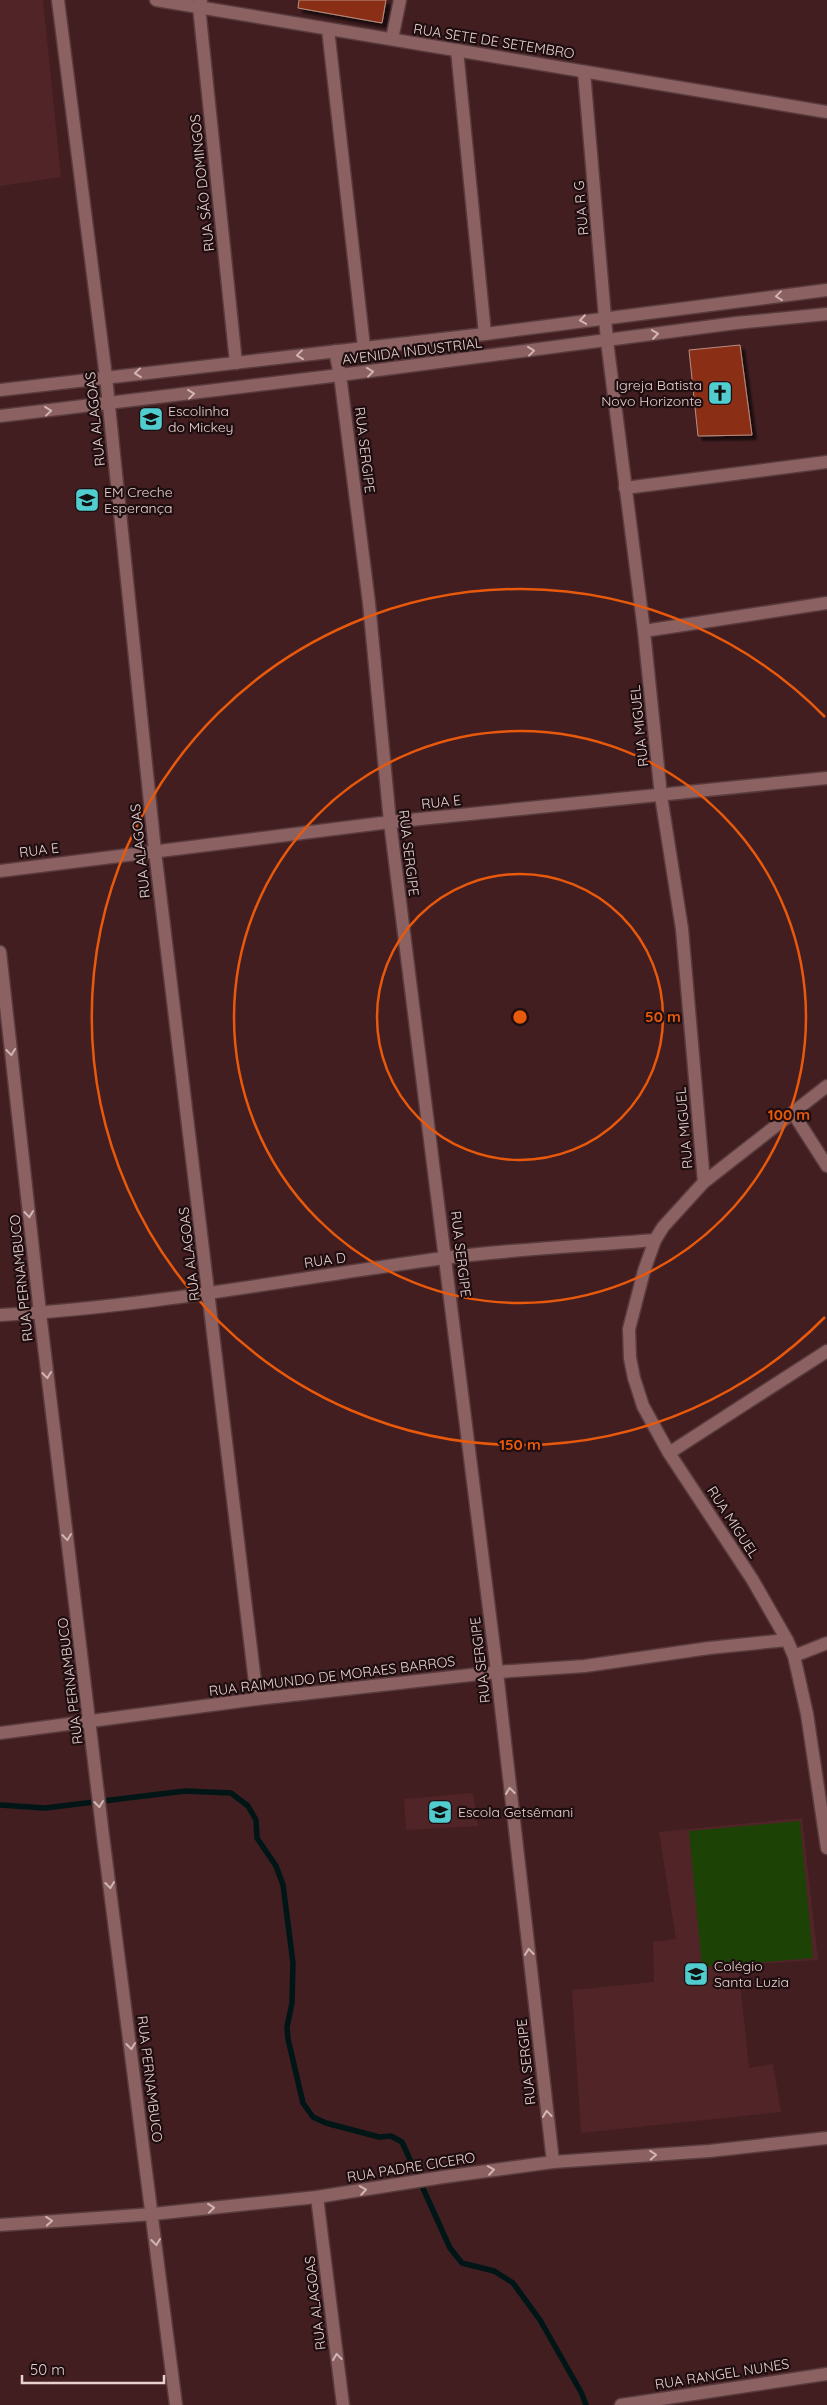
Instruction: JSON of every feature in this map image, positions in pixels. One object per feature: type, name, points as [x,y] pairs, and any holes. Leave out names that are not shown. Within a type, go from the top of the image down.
[{"type":"street","name":"RUA ALAGOAS","points":[[58,0],[106,377],[155,851],[257,1699]]},
{"type":"street","name":"RUA SETE DE SETEMBRO","points":[[156,0],[200,4],[328,29],[827,112]]},
{"type":"street","points":[[392,40],[400,0]]},
{"type":"street","name":"RUA SÃO DOMINGOS","points":[[200,4],[236,363]]},
{"type":"street","points":[[328,29],[364,347]]},
{"type":"street","points":[[457,50],[486,334]]},
{"type":"street","name":"RUA R G","points":[[584,72],[607,341]]},
{"type":"street","name":"AVENIDA INDUSTRIAL","points":[[0,390],[486,334],[606,317],[827,290]]},
{"type":"street","name":"AVENIDA INDUSTRIAL","points":[[0,416],[340,376],[736,323],[827,314]]},
{"type":"street","name":"RUA MIGUEL","points":[[607,341],[644,631],[661,796],[682,929],[704,1182],[676,1211],[655,1240],[644,1271],[629,1329],[630,1358],[643,1406],[670,1453],[752,1579],[787,1640],[794,1656],[807,1714],[827,1848]]},
{"type":"street","name":"RUA SERGIPE","points":[[334,351],[340,376],[369,603],[390,822],[497,1672],[552,2162]]},
{"type":"street","points":[[625,488],[827,462]]},
{"type":"street","points":[[644,631],[827,603]]},
{"type":"street","name":"RUA E","points":[[0,870],[390,822],[827,778]]},
{"type":"street","name":"RUA PERNAMBUCO","points":[[0,952],[40,1313],[103,1836],[176,2405]]},
{"type":"street","points":[[704,1182],[827,1086]]},
{"type":"street","points":[[793,1113],[827,1166]]},
{"type":"street","name":"RUA D","points":[[0,1315],[40,1313],[209,1292],[446,1258],[655,1240]]},
{"type":"street","points":[[670,1453],[827,1351]]},
{"type":"street","name":"RUA RAIMUNDO DE MORAES BARROS","points":[[0,1732],[257,1699],[497,1672],[585,1666],[709,1648],[787,1640]]},
{"type":"street","points":[[794,1656],[827,1643]]},
{"type":"street","name":"RUA PADRE CICERO","points":[[0,2225],[153,2214],[317,2197],[552,2162],[708,2151],[827,2138]]},
{"type":"street","name":"RUA ALAGOAS","points":[[317,2197],[343,2405]]},
{"type":"street","name":"RUA RANGEL NUNES","points":[[621,2405],[827,2374]]},
{"type":"shaded area","points":[[0,0],[43,0],[61,177],[0,186]]},
{"type":"shaded area","name":"Escola Getsêmani","points":[[473,1793],[478,1826],[406,1830],[404,1799]]},
{"type":"shaded area","name":"Colégio Santa Luzia","points":[[802,1818],[818,1960],[738,1965],[749,2068],[773,2064],[781,2112],[581,2133],[572,1990],[654,1982],[653,1942],[676,1939],[659,1832]]},
{"type":"green space","points":[[800,1821],[813,1958],[702,1967],[689,1831]]},
{"type":"building","points":[[299,0],[386,0],[382,23],[298,8]]},
{"type":"building","name":"Igreja Batista Novo Horizonte","points":[[740,345],[752,435],[698,436],[689,350]]},
{"type":"waterway","points":[[0,1805],[45,1808],[185,1791],[231,1793],[248,1806],[256,1820],[257,1838],[276,1866],[283,1885],[293,1963],[292,2003],[287,2027],[288,2039],[303,2103],[313,2117],[326,2123],[379,2137],[391,2136],[402,2142],[450,2248],[462,2263],[494,2271],[513,2283],[540,2320],[581,2392],[586,2405]]},
{"type":"place","name":"Igreja Batista Novo Horizonte","points":[[720,393]]},
{"type":"place","name":"Escolinha do Mickey","points":[[151,419]]},
{"type":"place","name":"EM Creche Esperança","points":[[87,500]]},
{"type":"place","name":"Escola Getsêmani","points":[[440,1812]]},
{"type":"place","name":"Colégio Santa Luzia","points":[[696,1974]]}]
